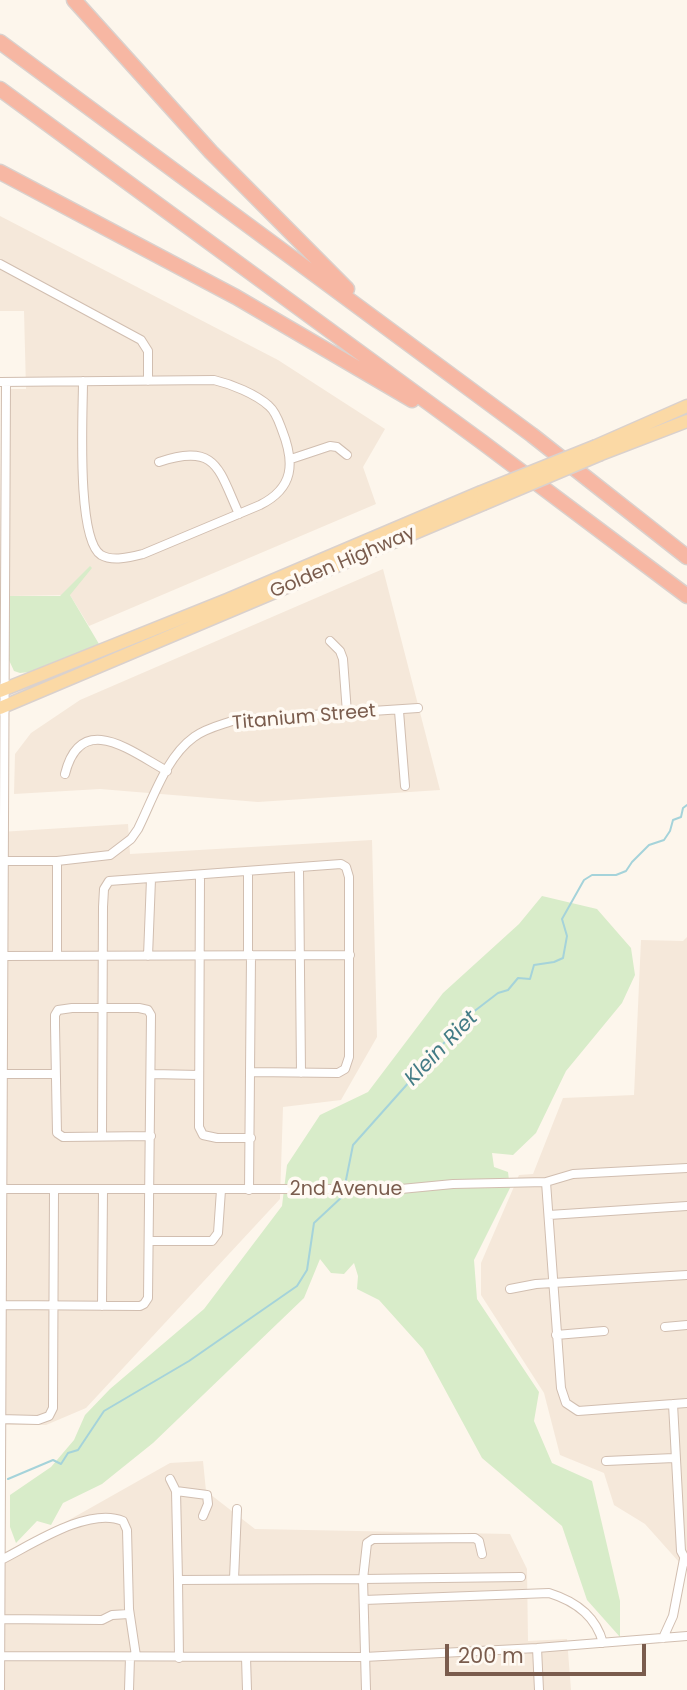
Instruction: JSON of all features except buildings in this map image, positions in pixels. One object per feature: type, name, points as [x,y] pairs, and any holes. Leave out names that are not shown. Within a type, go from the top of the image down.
[{"type":"highway","points":[[74,0],[211,152],[338,282],[494,408]]},
{"type":"highway","points":[[0,42],[532,435],[687,557]]},
{"type":"highway","points":[[0,89],[482,442],[687,596]]},
{"type":"highway","points":[[0,172],[236,297],[482,442]]},
{"type":"main road","name":"Golden Highway","points":[[3,690],[481,499],[599,450],[687,406]]},
{"type":"main road","name":"Golden Highway","points":[[599,450],[687,421]]},
{"type":"main road","name":"Golden Highway","points":[[2,707],[481,499]]},
{"type":"street","points":[[0,264],[141,340],[148,351],[148,381]]},
{"type":"street","points":[[1,1690],[3,382],[83,381],[148,381],[214,380],[224,382],[269,405],[276,415],[291,459],[286,482],[271,499],[143,554],[113,558],[99,553],[86,522],[83,490],[83,381]]},
{"type":"street","points":[[291,459],[330,446],[337,447],[347,455]]},
{"type":"street","points":[[159,462],[179,456],[203,456],[210,459],[217,467],[239,514]]},
{"type":"street","points":[[330,641],[340,651],[343,659],[347,713]]},
{"type":"street","name":"Titanium Street","points":[[4,861],[57,861],[110,855],[122,848],[138,829],[175,758],[194,737],[234,720],[418,708]]},
{"type":"street","points":[[399,711],[405,786]]},
{"type":"street","points":[[65,774],[68,761],[76,751],[90,741],[100,739],[115,742],[167,771]]},
{"type":"street","points":[[57,861],[57,956]]},
{"type":"street","points":[[102,1136],[103,889],[106,883],[112,880],[341,864],[348,870],[348,1064],[338,1073],[252,1072]]},
{"type":"street","points":[[299,869],[301,1073]]},
{"type":"street","points":[[248,872],[252,1072],[249,1190]]},
{"type":"street","points":[[201,875],[201,1133],[210,1138],[251,1138]]},
{"type":"street","points":[[148,956],[150,879]]},
{"type":"street","points":[[2,956],[350,955]]},
{"type":"street","points":[[2,1305],[139,1307],[148,1298],[150,1285],[152,1074],[151,1018],[149,1012],[139,1009],[64,1008],[56,1013],[57,1133],[63,1137],[151,1136]]},
{"type":"street","points":[[3,1074],[55,1074]]},
{"type":"street","points":[[152,1074],[199,1075]]},
{"type":"street","name":"2nd Avenue","points":[[1,1189],[401,1189],[465,1183],[546,1182],[573,1174],[687,1168]]},
{"type":"street","points":[[546,1182],[563,1398],[570,1407],[578,1410],[687,1403]]},
{"type":"street","points":[[1,1419],[38,1420],[50,1416],[52,1412],[54,1189]]},
{"type":"street","points":[[102,1306],[103,1190]]},
{"type":"street","points":[[150,1241],[212,1241],[218,1233],[221,1190]]},
{"type":"street","points":[[549,1215],[687,1206]]},
{"type":"street","points":[[510,1289],[528,1285],[687,1275]]},
{"type":"street","points":[[665,1327],[687,1325]]},
{"type":"street","points":[[556,1335],[604,1331]]},
{"type":"street","points":[[663,1638],[673,1616],[685,1560],[674,1458],[673,1404]]},
{"type":"street","points":[[606,1461],[674,1458]]},
{"type":"street","points":[[170,1479],[176,1491],[179,1658]]},
{"type":"street","points":[[176,1491],[207,1495],[208,1504],[203,1516]]},
{"type":"street","points":[[234,1579],[237,1509]]},
{"type":"street","points":[[1,1560],[79,1522],[111,1517],[123,1521],[127,1530],[133,1656],[129,1690]]},
{"type":"street","points":[[366,1690],[363,1579],[367,1543],[373,1539],[475,1538],[479,1541],[482,1554]]},
{"type":"street","points":[[178,1580],[522,1577]]},
{"type":"street","points":[[364,1600],[549,1593],[577,1605],[587,1614],[595,1622],[603,1643]]},
{"type":"street","points":[[1,1619],[102,1620],[112,1615],[129,1614]]},
{"type":"street","points":[[0,1656],[364,1657],[537,1648],[687,1636]]},
{"type":"street","points":[[537,1648],[539,1690]]},
{"type":"street","points":[[246,1657],[247,1690]]},
{"type":"shaded area","points":[[0,216],[278,360],[385,429],[363,467],[376,504],[89,626],[70,595],[9,596],[6,389],[26,389],[24,311],[0,311]]},
{"type":"shaded area","points":[[383,569],[440,790],[258,802],[100,789],[14,794],[15,754],[31,733],[80,700]]},
{"type":"shaded area","points":[[128,824],[130,854],[372,840],[377,1037],[341,1100],[283,1107],[280,1199],[86,1408],[46,1425],[0,1425],[0,832]]},
{"type":"shaded area","points":[[687,937],[687,1571],[645,1524],[614,1505],[604,1473],[560,1455],[544,1393],[481,1295],[481,1263],[519,1175],[533,1174],[563,1098],[634,1095],[641,940],[683,941]]},
{"type":"shaded area","points":[[203,1461],[206,1491],[255,1529],[510,1534],[527,1569],[528,1641],[567,1639],[571,1690],[0,1690],[0,1559],[170,1463]]},
{"type":"green space","points":[[90,566],[92,568],[70,595],[99,644],[29,672],[14,671],[8,658],[9,596],[60,596]]},
{"type":"green space","points":[[542,896],[597,909],[631,948],[635,975],[622,1003],[566,1071],[536,1133],[513,1155],[492,1153],[494,1167],[508,1172],[510,1188],[474,1260],[477,1299],[539,1392],[534,1421],[552,1463],[592,1481],[620,1601],[620,1637],[587,1600],[562,1526],[482,1458],[423,1349],[379,1300],[357,1289],[358,1276],[354,1263],[344,1274],[331,1273],[320,1259],[304,1298],[153,1443],[102,1484],[63,1503],[51,1525],[37,1521],[16,1543],[10,1527],[10,1495],[51,1467],[74,1440],[85,1415],[110,1389],[204,1309],[282,1206],[287,1165],[320,1115],[368,1092],[443,993],[519,924]]},
{"type":"waterway","name":"Klein Riet","points":[[345,1185],[353,1145],[468,1016],[498,993],[508,990],[518,978],[530,979],[534,965],[563,958],[567,936],[562,919],[584,880],[592,875],[616,875],[626,871],[649,845],[664,840],[673,820],[681,817],[683,808],[687,805]]},
{"type":"waterway","name":"Klein Riet","points":[[8,1479],[53,1460],[61,1464],[68,1453],[78,1450],[104,1411],[189,1361],[297,1286],[307,1270],[314,1223],[344,1195]]}]
